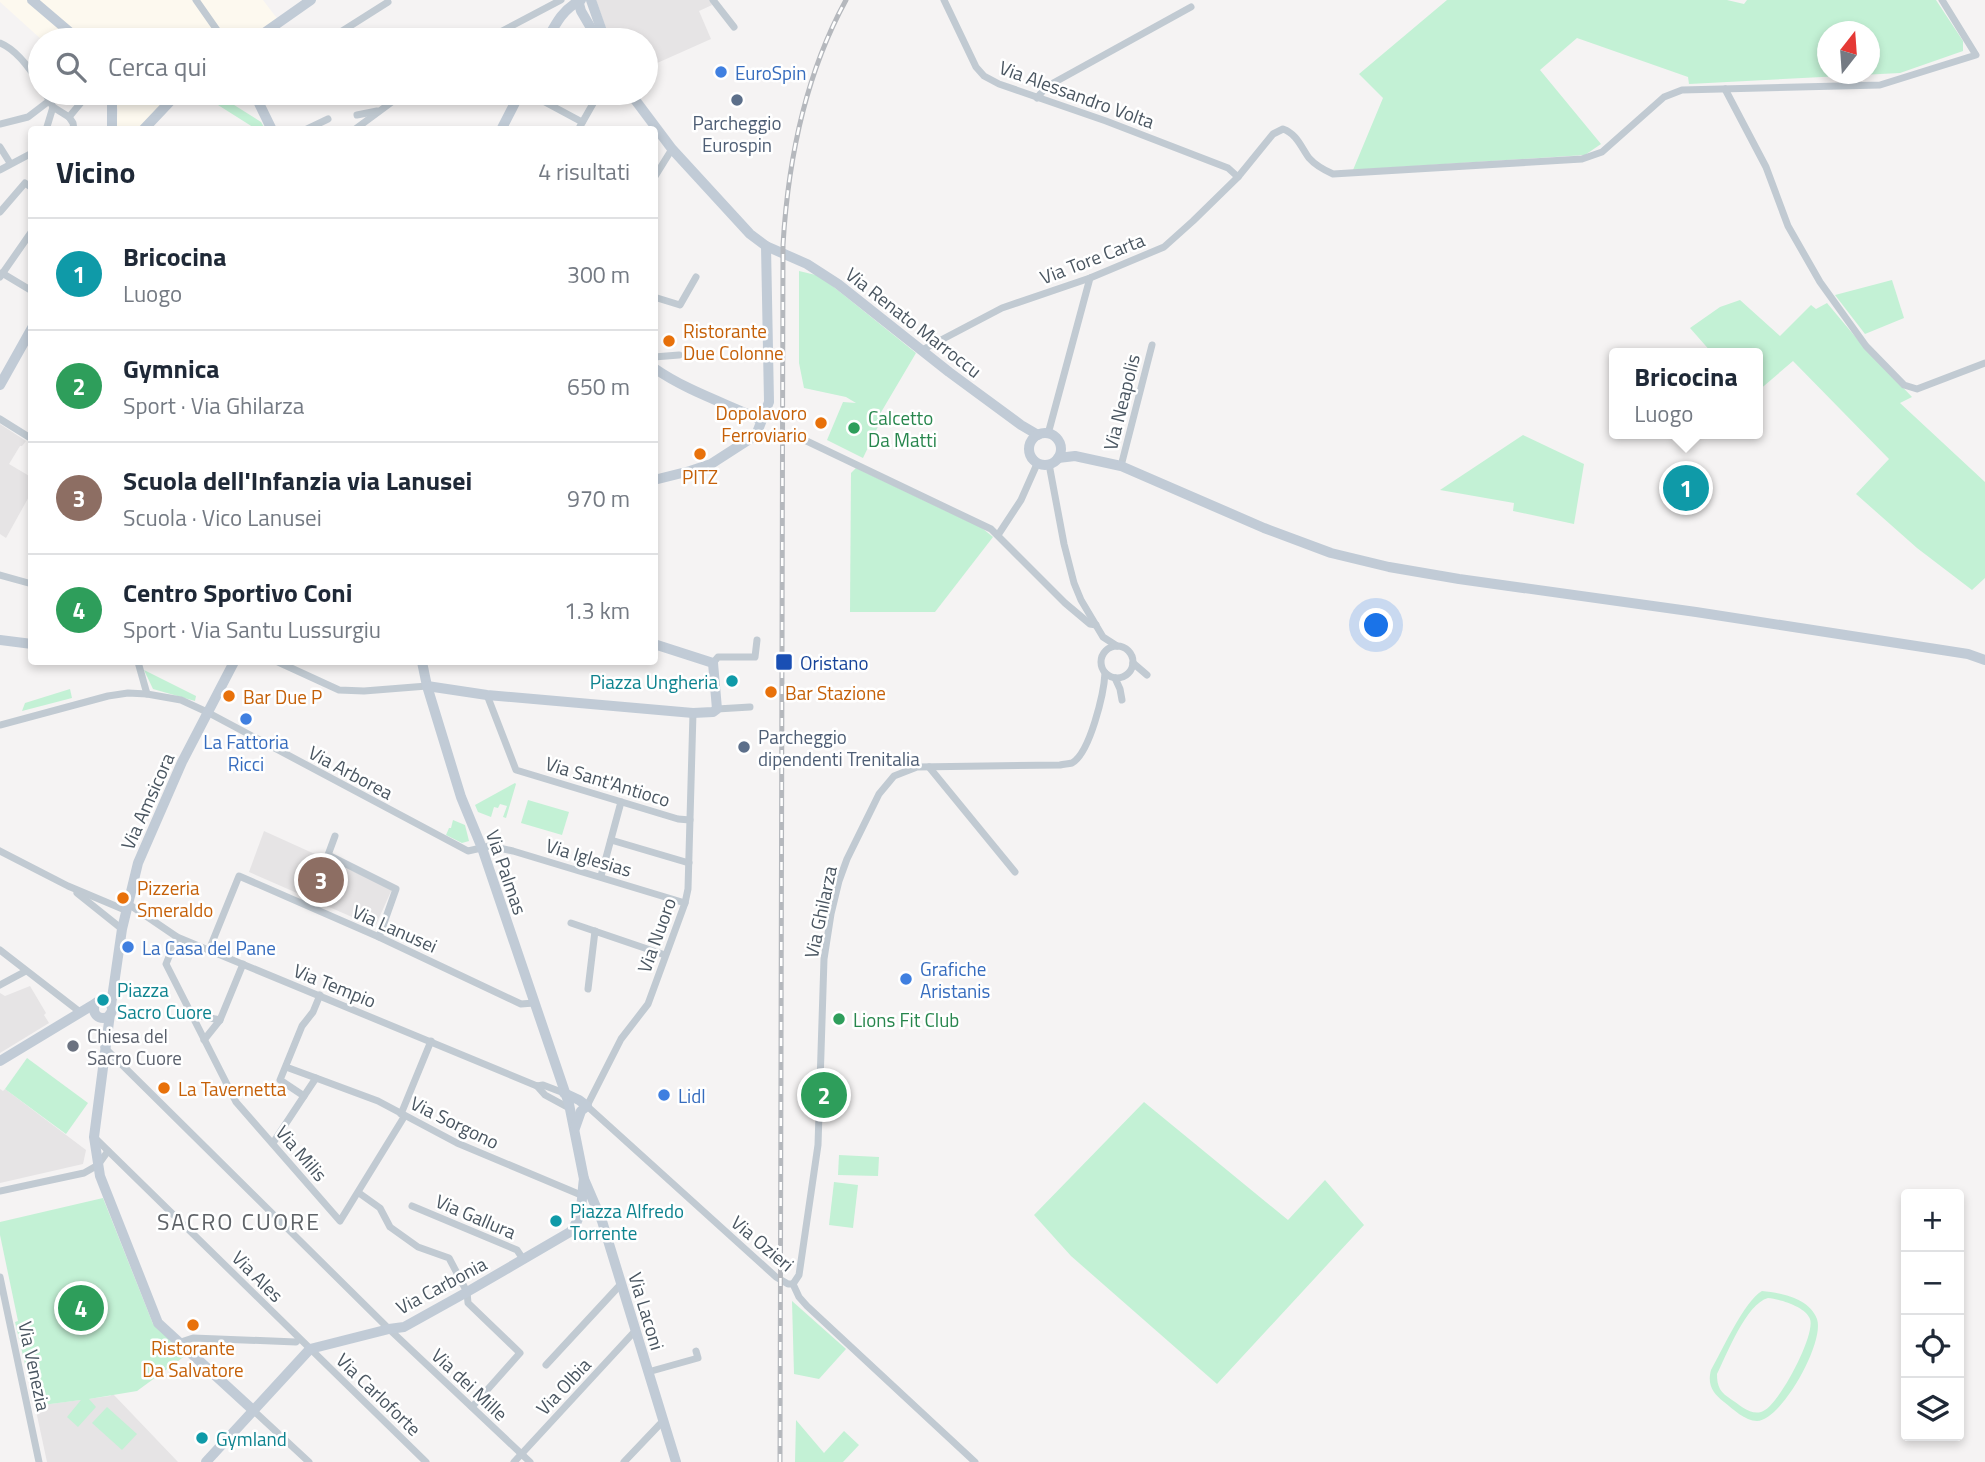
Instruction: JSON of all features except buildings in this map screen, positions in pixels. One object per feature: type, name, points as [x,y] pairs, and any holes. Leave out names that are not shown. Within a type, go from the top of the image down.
[{"type":"street","points":[[32,0],[65,28]]},
{"type":"street","points":[[196,0],[216,28]]},
{"type":"street","points":[[271,28],[311,0]]},
{"type":"street","points":[[554,28],[566,9],[579,0],[581,11],[591,28]]},
{"type":"street","points":[[591,0],[601,28]]},
{"type":"street","points":[[713,0],[734,27]]},
{"type":"street","name":"Via Alessandro Volta","points":[[944,0],[976,67],[984,76],[999,84],[1106,121],[1228,168],[1238,177]]},
{"type":"street","points":[[1942,0],[1976,55],[1880,85],[1725,89],[1766,167],[1788,226],[1820,282],[1866,346],[1904,385],[1917,389],[1985,363]]},
{"type":"street","points":[[347,28],[388,2]]},
{"type":"street","points":[[508,28],[558,2],[558,21]]},
{"type":"street","points":[[1037,98],[1046,87],[1191,7]]},
{"type":"street","points":[[0,43],[9,47],[28,68]]},
{"type":"street","name":"Via Tore Carta","points":[[922,351],[1002,308],[1090,278],[1164,247],[1194,221],[1238,177],[1278,131],[1283,129],[1290,132],[1317,165],[1333,174],[1582,159],[1602,152],[1664,97],[1682,90],[1725,89]]},
{"type":"street","points":[[0,124],[28,117],[49,105]]},
{"type":"street","points":[[47,126],[51,105]]},
{"type":"street","points":[[52,105],[69,117],[74,126]]},
{"type":"street","points":[[69,117],[79,105]]},
{"type":"street","points":[[111,105],[112,126]]},
{"type":"street","points":[[147,126],[166,105]]},
{"type":"street","points":[[260,105],[270,126]]},
{"type":"street","points":[[359,126],[387,105]]},
{"type":"street","points":[[503,126],[514,105]]},
{"type":"street","points":[[547,105],[580,126],[592,105]]},
{"type":"street","name":"Via Renato Marroccu","points":[[638,105],[654,126]]},
{"type":"street","points":[[357,115],[380,110]]},
{"type":"street","points":[[313,126],[328,119]]},
{"type":"street","name":"Via Renato Marroccu","points":[[658,131],[737,221],[766,246],[807,264],[838,284],[922,351],[1039,437]]},
{"type":"street","points":[[0,147],[10,163]]},
{"type":"street","points":[[658,172],[672,149]]},
{"type":"street","points":[[0,170],[28,155]]},
{"type":"street","points":[[0,212],[25,183],[28,185]]},
{"type":"street","points":[[28,236],[1,275],[28,288]]},
{"type":"street","points":[[658,479],[711,464],[756,435],[769,402],[766,246]]},
{"type":"street","points":[[658,298],[680,305],[696,277]]},
{"type":"street","points":[[1037,464],[1029,452],[1039,437],[1090,278]]},
{"type":"street","points":[[0,385],[28,335]]},
{"type":"street","name":"Via Neapolis","points":[[1121,466],[1152,345]]},
{"type":"street","points":[[658,358],[679,355]]},
{"type":"street","points":[[658,371],[698,394],[761,420]]},
{"type":"street","points":[[0,419],[28,436]]},
{"type":"street","points":[[794,435],[970,517],[998,534],[1067,605],[1090,624],[1096,625]]},
{"type":"street","points":[[1039,437],[1057,440],[1056,456],[1069,568],[1081,600],[1103,637],[1126,649],[1133,657],[1133,663],[1120,689]]},
{"type":"street","points":[[998,534],[1021,500],[1037,464],[1056,456],[1075,456],[1121,466],[1264,528],[1331,553],[1389,567],[1968,654],[1985,660]]},
{"type":"street","points":[[0,576],[28,583]]},
{"type":"street","points":[[1067,605],[1081,600]]},
{"type":"street","points":[[1103,637],[1101,663],[1120,689],[1122,700]]},
{"type":"street","points":[[0,640],[28,643]]},
{"type":"street","points":[[717,709],[713,663],[718,657],[755,657],[757,640]]},
{"type":"street","points":[[658,645],[713,663]]},
{"type":"street","points":[[1103,653],[1116,646]]},
{"type":"street","points":[[1111,676],[1135,671],[1147,675],[1133,663]]},
{"type":"street","points":[[139,665],[147,694]]},
{"type":"street","name":"Via Amsicora","points":[[102,1009],[114,978],[121,929],[138,863],[182,762],[232,665]]},
{"type":"street","points":[[285,665],[339,690],[364,691],[428,686],[487,695],[693,713],[750,707]]},
{"type":"street","name":"Via Palmas","points":[[423,665],[461,797],[482,848],[564,1093]]},
{"type":"street","name":"Via Ghilarza","points":[[793,1284],[799,1275],[818,1145],[824,959],[831,914],[847,859],[879,794],[894,776],[917,767],[1060,765],[1072,762],[1086,746],[1104,687],[1111,676]]},
{"type":"street","name":"Via Arborea","points":[[0,725],[128,693],[181,700],[468,851],[482,848]]},
{"type":"street","name":"Via Sant'Antioco","points":[[487,695],[516,770],[678,819],[690,820]]},
{"type":"street","name":"Via Nuoro","points":[[577,1106],[648,1004],[685,903],[688,889],[693,713]]},
{"type":"street","points":[[929,767],[1015,872]]},
{"type":"street","points":[[601,876],[621,802]]},
{"type":"street","points":[[335,836],[328,855],[396,889],[379,937]]},
{"type":"street","points":[[611,840],[689,863]]},
{"type":"street","name":"Via Iglesias","points":[[482,848],[491,846],[513,851],[685,903]]},
{"type":"street","points":[[0,851],[68,886],[121,929]]},
{"type":"street","name":"Via Lanusei","points":[[209,950],[239,877],[379,937],[521,1004],[534,1003]]},
{"type":"street","name":"Via Tempio","points":[[68,886],[126,907],[177,937],[431,1041],[537,1086],[545,1095],[577,1106]]},
{"type":"street","points":[[571,923],[665,955]]},
{"type":"street","points":[[588,989],[595,931]]},
{"type":"street","name":"Via Milis","points":[[177,937],[166,964],[236,1102],[340,1221],[359,1193]]},
{"type":"street","points":[[0,950],[80,1012]]},
{"type":"street","points":[[204,1040],[220,1020],[243,964]]},
{"type":"street","points":[[0,985],[26,971]]},
{"type":"street","points":[[304,1096],[280,1080],[302,1027],[313,1012],[320,995]]},
{"type":"street","points":[[0,1061],[80,1012],[102,1009],[104,1047],[94,1137],[100,1176],[158,1323],[309,1462]]},
{"type":"street","points":[[191,1014],[220,1020]]},
{"type":"street","points":[[431,1041],[403,1115],[359,1193],[380,1208],[390,1227],[418,1247],[449,1258],[467,1292],[468,1303],[520,1353],[472,1407]]},
{"type":"street","name":"Via dei Mille","points":[[104,1047],[389,1329],[530,1462]]},
{"type":"street","name":"Via Sorgono","points":[[286,1067],[377,1101],[457,1143],[581,1195]]},
{"type":"street","points":[[273,1143],[316,1078]]},
{"type":"street","name":"Via Tempio","points":[[537,1086],[543,1085],[564,1093]]},
{"type":"street","points":[[564,1093],[577,1106]]},
{"type":"street","name":"Via Ozieri","points":[[577,1106],[776,1276],[788,1284],[793,1284],[807,1306],[975,1462]]},
{"type":"street","name":"Via Laconi","points":[[577,1106],[574,1130],[584,1179],[599,1215],[676,1462]]},
{"type":"street","name":"Via Ales","points":[[94,1137],[310,1349]]},
{"type":"street","points":[[0,1191],[84,1172],[99,1165],[108,1151]]},
{"type":"street","points":[[577,1224],[584,1179]]},
{"type":"street","name":"Via Gallura","points":[[412,1206],[517,1250],[523,1259]]},
{"type":"street","name":"Via Carbonia","points":[[310,1349],[404,1327],[523,1259],[577,1224],[599,1215]]},
{"type":"street","name":"Via Venezia","points":[[0,1277],[39,1462]]},
{"type":"street","points":[[546,1365],[621,1284]]},
{"type":"street","name":"Via Olbia","points":[[514,1462],[635,1331]]},
{"type":"street","points":[[181,1342],[193,1338],[296,1342],[299,1339]]},
{"type":"street","points":[[206,1462],[310,1349]]},
{"type":"street","name":"Via Carloforte","points":[[310,1349],[426,1462]]},
{"type":"street","points":[[648,1372],[698,1358],[696,1351]]},
{"type":"street","points":[[624,1462],[663,1421]]},
{"type":"shaded area","points":[[263,0],[282,25],[277,28],[29,28],[0,2]]},
{"type":"shaded area","points":[[596,0],[710,0],[712,5],[699,11],[711,39],[658,63],[658,28],[606,28]]},
{"type":"shaded area","points":[[114,105],[166,105],[146,126],[116,126],[118,109]]},
{"type":"shaded area","points":[[0,424],[26,441],[9,464],[28,475],[28,498],[6,538],[0,534]]},
{"type":"shaded area","points":[[264,831],[392,889],[375,927],[249,872]]},
{"type":"shaded area","points":[[30,986],[49,1023],[0,1053],[0,993],[5,996]]},
{"type":"shaded area","points":[[0,1089],[5,1089],[86,1150],[83,1164],[0,1183]]},
{"type":"shaded area","points":[[113,1394],[178,1462],[47,1462],[35,1406]]},
{"type":"green space","points":[[1447,0],[1727,0],[1744,4],[1747,0],[1936,0],[1963,41],[1963,51],[1900,73],[1880,74],[1880,21],[1817,21],[1817,77],[1689,84],[1688,77],[1577,38],[1540,70],[1601,144],[1585,155],[1353,170],[1383,98],[1359,74]]},
{"type":"green space","points":[[218,105],[234,105],[263,126],[251,126]]},
{"type":"green space","points":[[799,271],[820,276],[916,353],[880,414],[883,416],[863,458],[827,440],[843,402],[856,403],[846,397],[804,388],[799,363]]},
{"type":"green space","points":[[1892,280],[1904,318],[1865,334],[1835,295]]},
{"type":"green space","points":[[1740,300],[1780,336],[1811,305],[1816,309],[1827,303],[1912,397],[1900,403],[1985,482],[1985,578],[1972,590],[1917,548],[1856,494],[1889,459],[1793,361],[1763,387],[1763,348],[1708,348],[1690,328],[1720,307]]},
{"type":"green space","points":[[1523,435],[1584,464],[1574,524],[1513,511],[1514,503],[1440,490]]},
{"type":"green space","points":[[856,468],[982,528],[993,537],[935,612],[850,612],[851,473]]},
{"type":"green space","points":[[144,670],[196,696],[195,701],[153,689]]},
{"type":"green space","points":[[70,689],[72,698],[22,711],[25,703]]},
{"type":"green space","points":[[515,783],[506,818],[503,817],[507,806],[500,804],[498,808],[494,807],[491,817],[478,812],[475,805]]},
{"type":"green space","points":[[528,800],[569,812],[562,835],[521,823]]},
{"type":"green space","points":[[453,820],[465,825],[469,841],[462,843],[446,835]]},
{"type":"green space","points":[[27,1058],[88,1103],[66,1134],[5,1089]]},
{"type":"green space","points":[[1144,1102],[1288,1220],[1325,1180],[1364,1225],[1217,1384],[1071,1256],[1034,1215]]},
{"type":"green space","points":[[839,1155],[879,1157],[878,1176],[838,1175]]},
{"type":"green space","points":[[834,1182],[858,1185],[853,1228],[829,1225]]},
{"type":"green space","points":[[103,1198],[153,1324],[189,1353],[137,1391],[89,1399],[96,1407],[78,1427],[67,1417],[81,1400],[35,1406],[15,1322],[18,1321],[0,1235],[0,1222]]},
{"type":"green space","points":[[1762,1291],[1801,1301],[1813,1312],[1818,1330],[1808,1361],[1789,1394],[1778,1408],[1757,1421],[1744,1417],[1720,1399],[1710,1380],[1711,1370],[1727,1339],[1755,1296]],"holes":[[[1773,1299],[1792,1304],[1803,1311],[1810,1319],[1810,1327],[1801,1355],[1785,1385],[1768,1408],[1753,1412],[1722,1392],[1717,1374],[1745,1319],[1760,1302]]]},
{"type":"green space","points":[[792,1301],[846,1349],[819,1379],[794,1374]]},
{"type":"green space","points":[[107,1407],[137,1434],[122,1450],[92,1423]]},
{"type":"green space","points":[[796,1420],[824,1453],[844,1431],[859,1445],[843,1462],[795,1462]]},
{"type":"railway","points":[[780,1462],[783,245],[789,181],[801,119],[820,58],[846,0]]},
{"type":"place","name":"EuroSpin","points":[[721,72]]},
{"type":"place","name":"Parcheggio Eurospin","points":[[737,100]]},
{"type":"place","name":"Ristorante Due Colonne","points":[[669,341]]},
{"type":"place","name":"Dopolavoro Ferroviario","points":[[821,423]]},
{"type":"place","name":"Calcetto Da Matti","points":[[854,428]]},
{"type":"place","name":"PITZ","points":[[700,454]]},
{"type":"place","name":"Bricocina","points":[[1686,488]]},
{"type":"place","name":"Oristano","points":[[784,662]]},
{"type":"place","name":"Piazza Ungheria","points":[[732,681]]},
{"type":"place","name":"Bar Stazione","points":[[771,692]]},
{"type":"place","name":"Bar Due P","points":[[229,696]]},
{"type":"place","name":"La Fattoria Ricci","points":[[246,719]]},
{"type":"place","name":"Parcheggio dipendenti Trenitalia","points":[[744,747]]},
{"type":"place","name":"Scuola dell'Infanzia via Lanusei","points":[[321,880]]},
{"type":"place","name":"Pizzeria Smeraldo","points":[[123,898]]},
{"type":"place","name":"La Casa del Pane","points":[[128,947]]},
{"type":"place","name":"Grafiche Aristanis","points":[[906,979]]},
{"type":"place","name":"Piazza Sacro Cuore","points":[[103,1000]]},
{"type":"place","name":"Lions Fit Club","points":[[839,1019]]},
{"type":"place","name":"Chiesa del Sacro Cuore","points":[[73,1046]]},
{"type":"place","name":"La Tavernetta","points":[[164,1088]]},
{"type":"place","name":"Lidl","points":[[664,1095]]},
{"type":"place","name":"Gymnica","points":[[824,1095]]},
{"type":"place","name":"Piazza Alfredo Torrente","points":[[556,1221]]},
{"type":"place","name":"Centro Sportivo Coni","points":[[81,1308]]},
{"type":"place","name":"Ristorante Da Salvatore","points":[[193,1325]]},
{"type":"place","name":"Gymland","points":[[202,1438]]},
{"type":"district","name":"SACRO CUORE","points":[[239,1221]]}]
